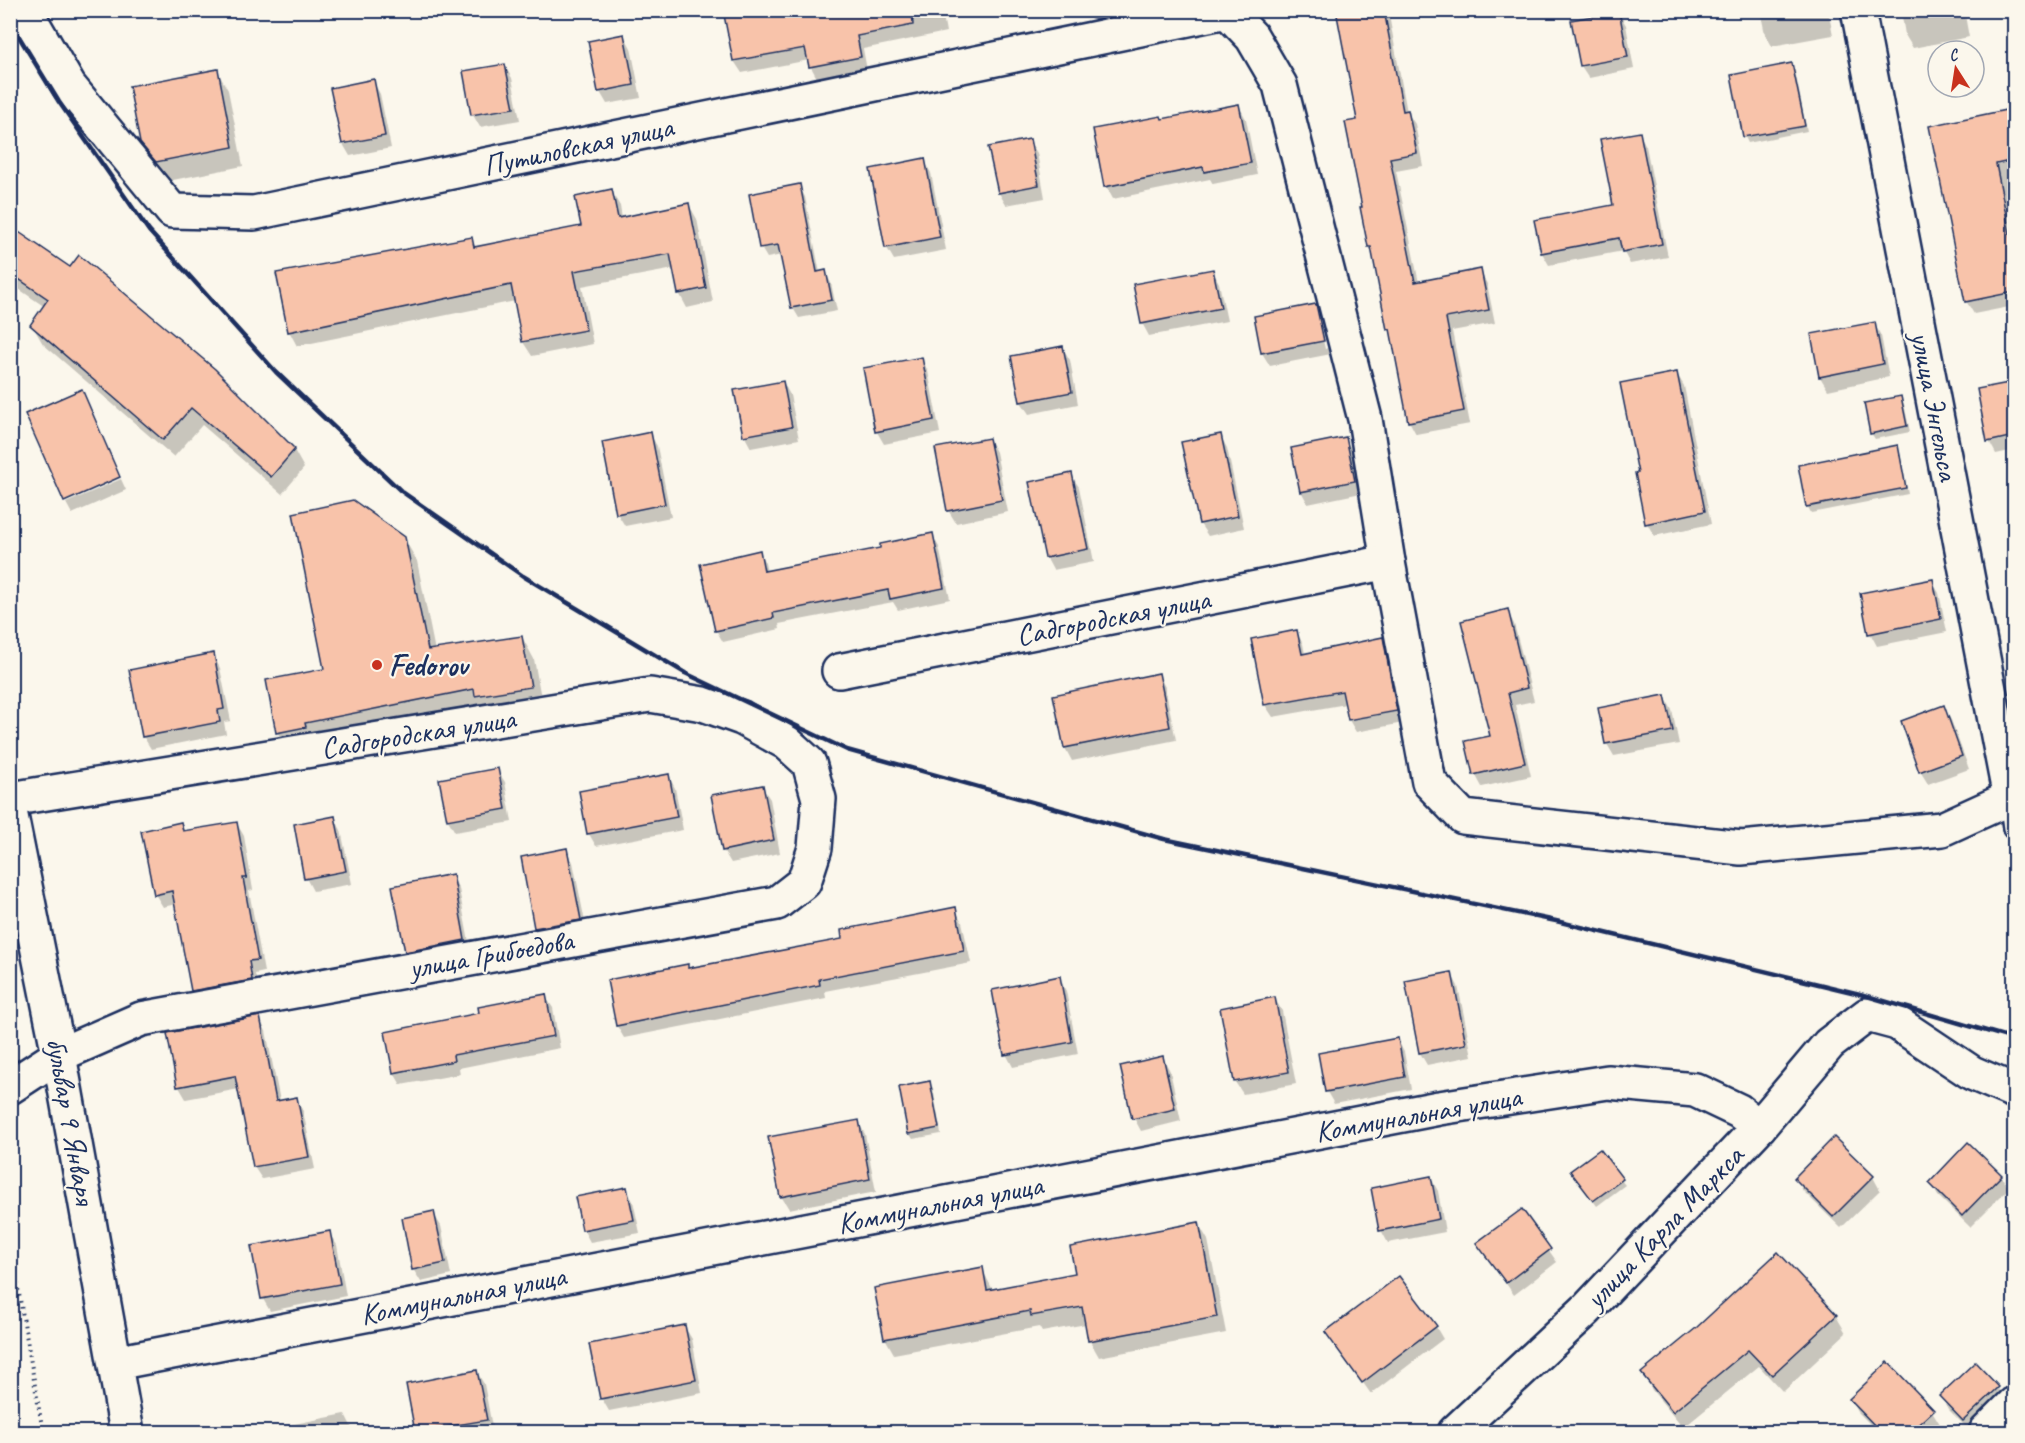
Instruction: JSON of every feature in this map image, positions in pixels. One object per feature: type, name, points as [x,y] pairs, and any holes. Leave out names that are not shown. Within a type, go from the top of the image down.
[{"type":"street","name":"Путиловская улица","points":[[25,10],[69,86],[172,211],[254,213],[1182,15],[1227,11]]},
{"type":"street","name":"улица Энгельса","points":[[1858,10],[2013,807]]},
{"type":"street","points":[[1227,11],[1252,37],[1280,85],[1365,419],[1388,562],[1429,782],[1463,817],[1741,848],[1942,829],[2013,807]]},
{"type":"street","name":"Садгородская улица","points":[[839,671],[1388,562]]},
{"type":"street","name":"Садгородская улица","points":[[10,799],[650,695],[703,704],[742,718],[787,743],[809,763]]},
{"type":"street","name":"улица Грибоедова","points":[[59,1055],[141,1019],[777,903],[804,882],[815,848],[819,799],[809,763]]},
{"type":"street","name":"бульвар 9 Января","points":[[10,811],[59,1055],[127,1432]]},
{"type":"street","name":"улица Карла Маркса","points":[[1455,1432],[1587,1309],[1759,1127],[1829,1044],[1867,1015],[1897,1023],[1972,1073],[2014,1091]]},
{"type":"street","points":[[10,1087],[59,1055]]},
{"type":"street","name":"Коммунальная улица","points":[[115,1362],[1439,1108],[1608,1082],[1695,1090],[1739,1112],[1759,1127]]},
{"type":"street","points":[[1986,1432],[2014,1404]]},
{"type":"path","points":[[10,1242],[43,1432]]},
{"type":"building","points":[[723,10],[912,10],[913,25],[857,36],[861,57],[809,67],[805,48],[733,61]]},
{"type":"building","points":[[1336,10],[1384,10],[1403,111],[1408,110],[1417,153],[1390,158],[1415,282],[1481,269],[1489,310],[1446,318],[1464,411],[1408,422],[1390,329],[1387,330],[1371,247],[1368,247],[1345,122],[1357,120]]},
{"type":"building","points":[[1619,11],[1628,57],[1580,66],[1571,20]]},
{"type":"building","points":[[624,34],[634,85],[598,92],[588,41]]},
{"type":"building","points":[[1792,63],[1805,126],[1743,137],[1731,75]]},
{"type":"building","points":[[505,64],[514,108],[471,115],[463,71]]},
{"type":"building","points":[[218,69],[233,147],[156,162],[140,143],[129,86]]},
{"type":"building","points":[[374,79],[385,136],[342,144],[330,88]]},
{"type":"building","points":[[1239,104],[1251,163],[1204,172],[1203,167],[1104,187],[1093,129]]},
{"type":"building","points":[[2006,110],[2014,160],[1996,164],[2014,255],[2014,292],[1965,302],[1929,126]]},
{"type":"building","points":[[1640,132],[1662,244],[1622,252],[1619,238],[1541,253],[1534,220],[1613,205],[1600,139]]},
{"type":"building","points":[[1030,139],[1039,185],[998,193],[988,147]]},
{"type":"building","points":[[925,158],[940,237],[885,248],[870,169]]},
{"type":"building","points":[[800,184],[817,272],[826,270],[832,300],[791,308],[778,245],[759,248],[749,194]]},
{"type":"building","points":[[612,189],[618,218],[689,203],[706,288],[678,294],[670,254],[574,271],[586,330],[522,342],[511,285],[288,332],[276,273],[472,237],[474,247],[581,226],[575,197]]},
{"type":"building","points":[[10,226],[70,267],[79,255],[215,369],[295,449],[271,477],[191,408],[163,440],[30,325],[48,299],[10,273]]},
{"type":"building","points":[[1213,269],[1221,308],[1141,324],[1133,284]]},
{"type":"building","points":[[1316,304],[1324,341],[1261,353],[1254,316]]},
{"type":"building","points":[[1875,322],[1883,364],[1819,377],[1811,334]]},
{"type":"building","points":[[1063,346],[1072,392],[1020,402],[1011,356]]},
{"type":"building","points":[[922,357],[934,420],[875,432],[863,368]]},
{"type":"building","points":[[1677,372],[1705,511],[1645,524],[1635,473],[1638,473],[1620,383]]},
{"type":"building","points":[[783,381],[792,427],[743,436],[734,390]]},
{"type":"building","points":[[2014,382],[2014,436],[1987,442],[1977,389]]},
{"type":"building","points":[[82,389],[120,477],[64,502],[25,414]]},
{"type":"building","points":[[1901,396],[1907,426],[1870,434],[1864,403]]},
{"type":"building","points":[[651,432],[665,504],[616,514],[602,442]]},
{"type":"building","points":[[1221,434],[1238,516],[1199,524],[1181,442]]},
{"type":"building","points":[[1346,437],[1355,481],[1300,492],[1291,448]]},
{"type":"building","points":[[989,438],[1002,500],[947,511],[935,448]]},
{"type":"building","points":[[1898,445],[1906,488],[1806,507],[1798,465]]},
{"type":"building","points":[[1072,473],[1088,549],[1045,558],[1029,482]]},
{"type":"building","points":[[353,500],[405,537],[428,650],[522,636],[531,687],[475,696],[474,689],[305,723],[306,727],[276,733],[266,680],[324,669],[293,513]]},
{"type":"building","points":[[933,533],[944,588],[890,599],[888,590],[773,613],[774,618],[715,631],[700,564],[760,550],[764,571],[880,548],[880,544]]},
{"type":"building","points":[[1933,579],[1941,619],[1868,634],[1860,593]]},
{"type":"building","points":[[1508,609],[1527,688],[1508,693],[1525,763],[1473,775],[1465,741],[1490,736],[1461,621]]},
{"type":"building","points":[[1297,630],[1302,654],[1383,637],[1397,711],[1348,720],[1342,691],[1264,705],[1251,639]]},
{"type":"building","points":[[214,653],[224,709],[218,710],[220,722],[142,737],[129,670]]},
{"type":"building","points":[[1159,673],[1170,727],[1064,748],[1053,695]]},
{"type":"building","points":[[1665,695],[1673,731],[1605,744],[1598,708]]},
{"type":"building","points":[[1944,705],[1962,756],[1919,772],[1901,721]]},
{"type":"building","points":[[498,768],[506,809],[447,820],[439,779]]},
{"type":"building","points":[[669,774],[677,817],[587,834],[579,791]]},
{"type":"building","points":[[763,785],[774,840],[722,851],[711,795]]},
{"type":"building","points":[[335,816],[346,871],[304,879],[294,824]]},
{"type":"building","points":[[181,822],[183,831],[237,822],[247,878],[243,878],[258,960],[249,961],[252,980],[191,991],[172,891],[154,895],[141,831]]},
{"type":"building","points":[[567,848],[581,920],[534,928],[521,857]]},
{"type":"building","points":[[453,874],[465,940],[405,952],[392,886]]},
{"type":"building","points":[[956,907],[964,951],[819,979],[820,985],[616,1026],[607,980],[688,964],[688,968],[842,939],[841,930]]},
{"type":"building","points":[[1452,972],[1466,1044],[1419,1053],[1405,981]]},
{"type":"building","points":[[1060,976],[1072,1042],[1004,1055],[992,990]]},
{"type":"building","points":[[546,994],[554,1036],[453,1055],[454,1061],[393,1073],[385,1032],[479,1013],[478,1007]]},
{"type":"building","points":[[1275,997],[1289,1072],[1234,1082],[1220,1008]]},
{"type":"building","points":[[260,1016],[276,1101],[297,1097],[309,1157],[253,1167],[235,1076],[177,1087],[167,1033]]},
{"type":"building","points":[[1398,1038],[1405,1077],[1325,1092],[1318,1053]]},
{"type":"building","points":[[1163,1056],[1175,1109],[1132,1119],[1120,1066]]},
{"type":"building","points":[[930,1081],[939,1128],[908,1134],[899,1087]]},
{"type":"building","points":[[859,1120],[870,1179],[780,1197],[768,1137]]},
{"type":"building","points":[[1834,1137],[1874,1176],[1833,1217],[1794,1178]]},
{"type":"building","points":[[1968,1142],[2002,1175],[1962,1216],[1929,1183]]},
{"type":"building","points":[[1600,1149],[1623,1179],[1593,1201],[1570,1171]]},
{"type":"building","points":[[1431,1176],[1439,1219],[1379,1231],[1371,1188]]},
{"type":"building","points":[[627,1187],[634,1220],[582,1230],[575,1197]]},
{"type":"building","points":[[1522,1209],[1551,1249],[1506,1283],[1476,1243]]},
{"type":"building","points":[[434,1211],[445,1263],[412,1270],[402,1218]]},
{"type":"building","points":[[1199,1222],[1217,1317],[1088,1341],[1082,1307],[1031,1316],[1030,1311],[884,1339],[874,1288],[983,1267],[987,1290],[1075,1273],[1070,1247]]},
{"type":"building","points":[[330,1231],[340,1284],[261,1299],[251,1246]]},
{"type":"building","points":[[1778,1252],[1837,1315],[1772,1375],[1748,1350],[1673,1412],[1641,1373],[1696,1328]]},
{"type":"building","points":[[1399,1276],[1437,1326],[1362,1383],[1325,1332]]},
{"type":"building","points":[[685,1325],[696,1380],[600,1399],[589,1344]]},
{"type":"building","points":[[1888,1362],[1934,1410],[1910,1432],[1881,1432],[1849,1399]]},
{"type":"building","points":[[1975,1362],[1999,1387],[1963,1421],[1939,1396]]},
{"type":"building","points":[[477,1370],[487,1420],[415,1432],[406,1384]]},
{"type":"railway","points":[[10,22],[59,102],[149,231],[276,372],[401,491],[523,576],[685,673],[847,750],[1164,839],[1556,921],[1860,994],[2014,1039]]},
{"type":"place","name":"Fedorov","points":[[377,665]]}]
